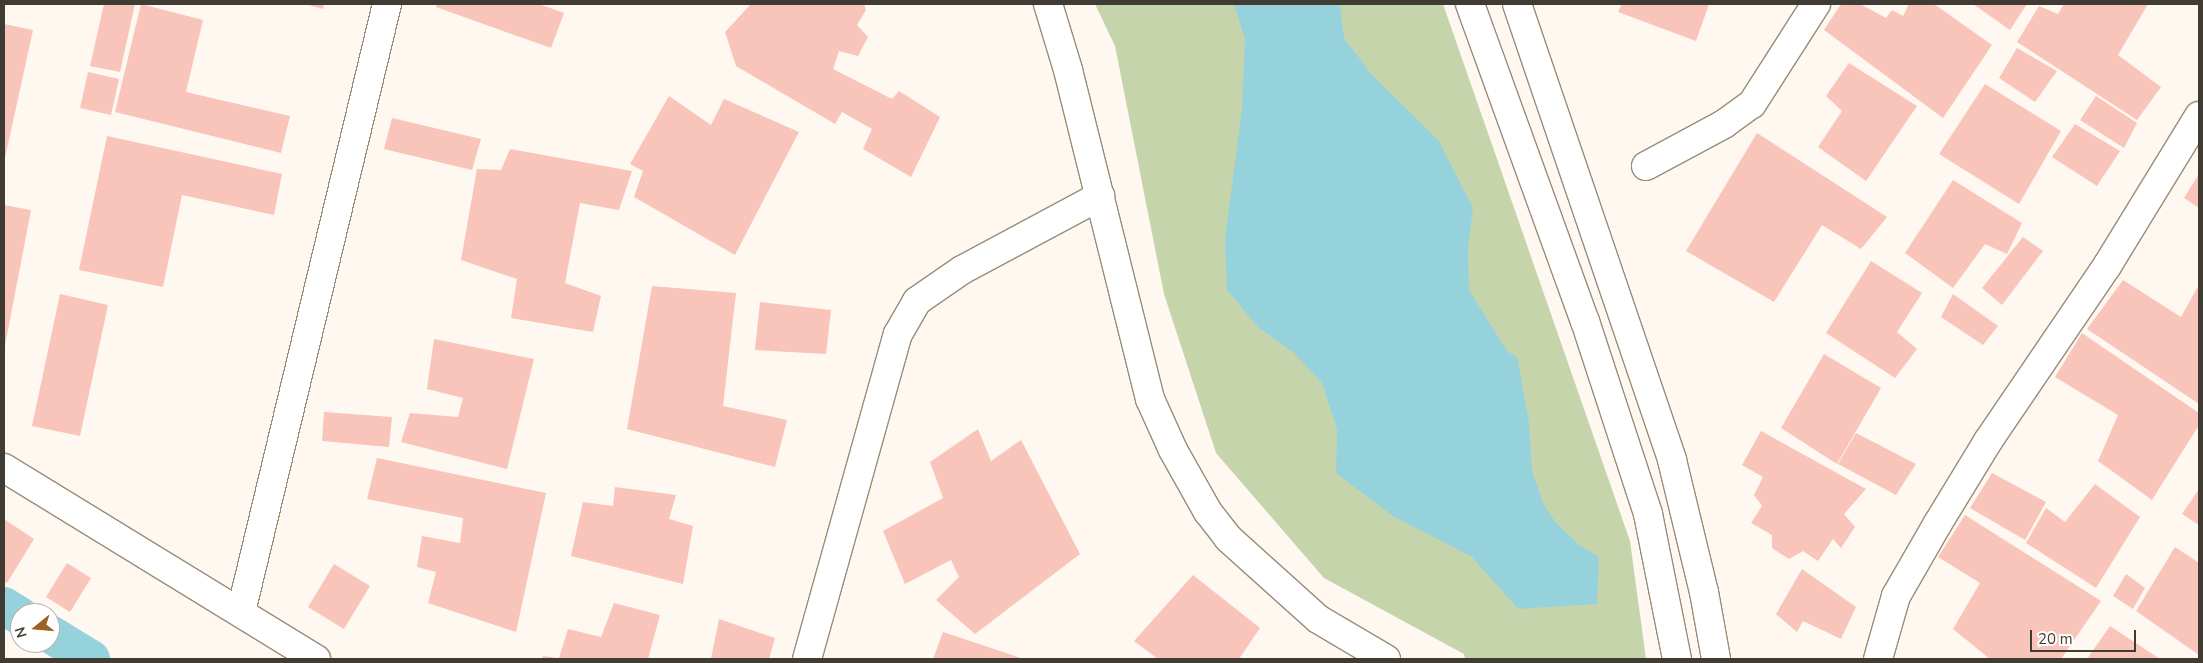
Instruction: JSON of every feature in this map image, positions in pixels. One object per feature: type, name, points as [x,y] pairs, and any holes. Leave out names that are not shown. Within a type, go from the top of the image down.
[{"type":"street","points":[[241,612],[387,4]]},
{"type":"street","points":[[1048,4],[1068,70],[1150,399],[1173,450],[1208,512],[1228,538],[1318,619],[1386,659]]},
{"type":"street","points":[[1470,4],[1584,321],[1648,514],[1677,659]]},
{"type":"street","points":[[1517,4],[1672,460],[1704,592],[1716,659]]},
{"type":"street","points":[[1646,166],[1724,124],[1752,104],[1816,4]]},
{"type":"street","points":[[1878,659],[1896,596],[1938,523],[1988,441],[2117,250],[2199,116]]},
{"type":"street","points":[[807,659],[898,334],[917,301],[962,270],[1100,196]]},
{"type":"street","points":[[4,468],[316,659]]},
{"type":"green space","points":[[1095,4],[1443,4],[1630,541],[1646,659],[1465,659],[1464,654],[1324,578],[1216,453],[1164,294],[1115,46]]},
{"type":"water","points":[[1234,4],[1340,4],[1344,38],[1373,76],[1439,141],[1473,208],[1468,248],[1469,290],[1507,351],[1517,357],[1529,422],[1532,471],[1543,503],[1556,523],[1579,545],[1599,557],[1597,604],[1518,609],[1472,557],[1393,516],[1336,473],[1337,429],[1322,383],[1294,353],[1258,327],[1227,290],[1225,239],[1242,109],[1245,39]]},
{"type":"building","points":[[104,4],[135,4],[120,72],[90,66]]},
{"type":"building","points":[[141,4],[203,20],[186,92],[290,116],[281,153],[115,112]]},
{"type":"building","points":[[305,4],[324,4],[323,9]]},
{"type":"building","points":[[437,4],[539,4],[564,13],[551,48],[436,7]]},
{"type":"building","points":[[751,4],[864,4],[866,10],[857,25],[868,37],[858,56],[839,51],[833,69],[892,99],[899,91],[940,117],[911,177],[863,149],[872,129],[842,112],[835,124],[736,66],[725,32]]},
{"type":"building","points":[[1622,4],[1709,4],[1696,41],[1618,12]]},
{"type":"building","points":[[1841,4],[1860,4],[1886,18],[1892,10],[1903,16],[1909,4],[1934,4],[1992,45],[1943,118],[1824,30]]},
{"type":"building","points":[[1973,4],[2027,4],[2010,30]]},
{"type":"building","points":[[2064,4],[2148,4],[2118,55],[2161,87],[2137,120],[2017,42],[2039,6],[2058,14]]},
{"type":"building","points":[[4,24],[33,30],[5,158],[4,158]]},
{"type":"building","points":[[2017,48],[2057,71],[2035,102],[1999,78]]},
{"type":"building","points":[[1849,63],[1917,106],[1866,181],[1818,147],[1842,111],[1826,96]]},
{"type":"building","points":[[88,72],[119,79],[111,115],[80,108]]},
{"type":"building","points":[[1985,84],[2061,131],[2019,204],[1939,154]]},
{"type":"building","points":[[669,96],[711,125],[724,99],[799,132],[735,255],[634,197],[643,171],[630,164]]},
{"type":"building","points":[[2096,96],[2137,123],[2124,148],[2080,120]]},
{"type":"building","points":[[392,118],[481,139],[472,170],[384,149]]},
{"type":"building","points":[[2075,124],[2120,151],[2097,186],[2052,157]]},
{"type":"building","points":[[1757,133],[1887,217],[1861,249],[1822,225],[1774,302],[1686,251]]},
{"type":"building","points":[[107,136],[282,174],[274,215],[182,195],[163,287],[79,270]]},
{"type":"building","points":[[510,149],[632,171],[619,210],[580,203],[565,283],[601,296],[593,332],[511,318],[517,279],[461,260],[477,169],[501,170]]},
{"type":"building","points":[[2199,174],[2199,208],[2184,198]]},
{"type":"building","points":[[1953,180],[2022,223],[2007,254],[1985,244],[1953,288],[1905,253]]},
{"type":"building","points":[[4,205],[31,210],[5,346],[4,346]]},
{"type":"building","points":[[2023,237],[2043,251],[2002,305],[1982,288]]},
{"type":"building","points":[[1871,261],[1922,293],[1897,332],[1917,349],[1895,378],[1826,333]]},
{"type":"building","points":[[2123,280],[2181,317],[2197,288],[2199,290],[2199,404],[2087,329]]},
{"type":"building","points":[[652,286],[736,293],[723,406],[787,420],[775,467],[627,429]]},
{"type":"building","points":[[60,294],[108,305],[80,436],[32,426]]},
{"type":"building","points":[[1953,294],[1998,326],[1983,345],[1941,317]]},
{"type":"building","points":[[760,302],[831,310],[826,354],[755,350]]},
{"type":"building","points":[[2082,333],[2199,413],[2199,425],[2152,500],[2098,461],[2118,415],[2055,377]]},
{"type":"building","points":[[434,339],[534,359],[507,469],[401,442],[410,413],[458,417],[463,398],[427,389]]},
{"type":"building","points":[[1824,354],[1881,388],[1837,464],[1781,428]]},
{"type":"building","points":[[324,412],[392,417],[389,447],[322,441]]},
{"type":"building","points":[[978,429],[991,461],[1021,440],[1080,554],[975,634],[936,600],[959,577],[951,560],[905,584],[883,531],[943,498],[930,462]]},
{"type":"building","points":[[1761,431],[1866,489],[1844,514],[1855,527],[1841,548],[1833,539],[1818,561],[1803,551],[1789,559],[1772,548],[1772,535],[1751,523],[1762,506],[1754,495],[1763,477],[1742,465]]},
{"type":"building","points":[[1856,433],[1916,464],[1896,495],[1838,464]]},
{"type":"building","points":[[377,458],[546,493],[516,632],[428,603],[436,572],[417,567],[422,536],[460,543],[463,518],[367,499]]},
{"type":"building","points":[[1992,473],[2046,502],[2025,540],[1970,508]]},
{"type":"building","points":[[2095,484],[2140,517],[2096,588],[2026,543],[2046,508],[2065,522]]},
{"type":"building","points":[[615,487],[676,495],[669,519],[693,526],[683,584],[571,556],[583,502],[613,506]]},
{"type":"building","points":[[2199,489],[2199,525],[2182,514]]},
{"type":"building","points":[[1965,515],[2101,601],[2061,659],[1990,659],[1953,629],[1980,583],[1938,557]]},
{"type":"building","points":[[4,519],[34,539],[7,583],[4,581]]},
{"type":"building","points":[[2175,547],[2199,563],[2199,655],[2136,611]]},
{"type":"building","points":[[67,563],[91,578],[70,612],[60,606],[60,603],[56,603],[46,597]]},
{"type":"building","points":[[334,564],[370,586],[344,629],[308,607]]},
{"type":"building","points":[[1802,569],[1856,607],[1841,639],[1803,621],[1797,632],[1776,614]]},
{"type":"building","points":[[2126,574],[2145,588],[2133,609],[2113,596]]},
{"type":"building","points":[[1193,575],[1260,628],[1239,659],[1158,659],[1134,641]]},
{"type":"building","points":[[614,603],[660,615],[648,659],[542,659],[543,656],[559,658],[568,629],[601,637]]},
{"type":"building","points":[[719,619],[775,638],[769,659],[711,659]]},
{"type":"building","points":[[2110,626],[2160,659],[2087,659]]},
{"type":"building","points":[[943,632],[1024,659],[933,659]]},
{"type":"waterway","points":[[4,606],[10,610]]},
{"type":"waterway","points":[[60,640],[91,659]]}]
